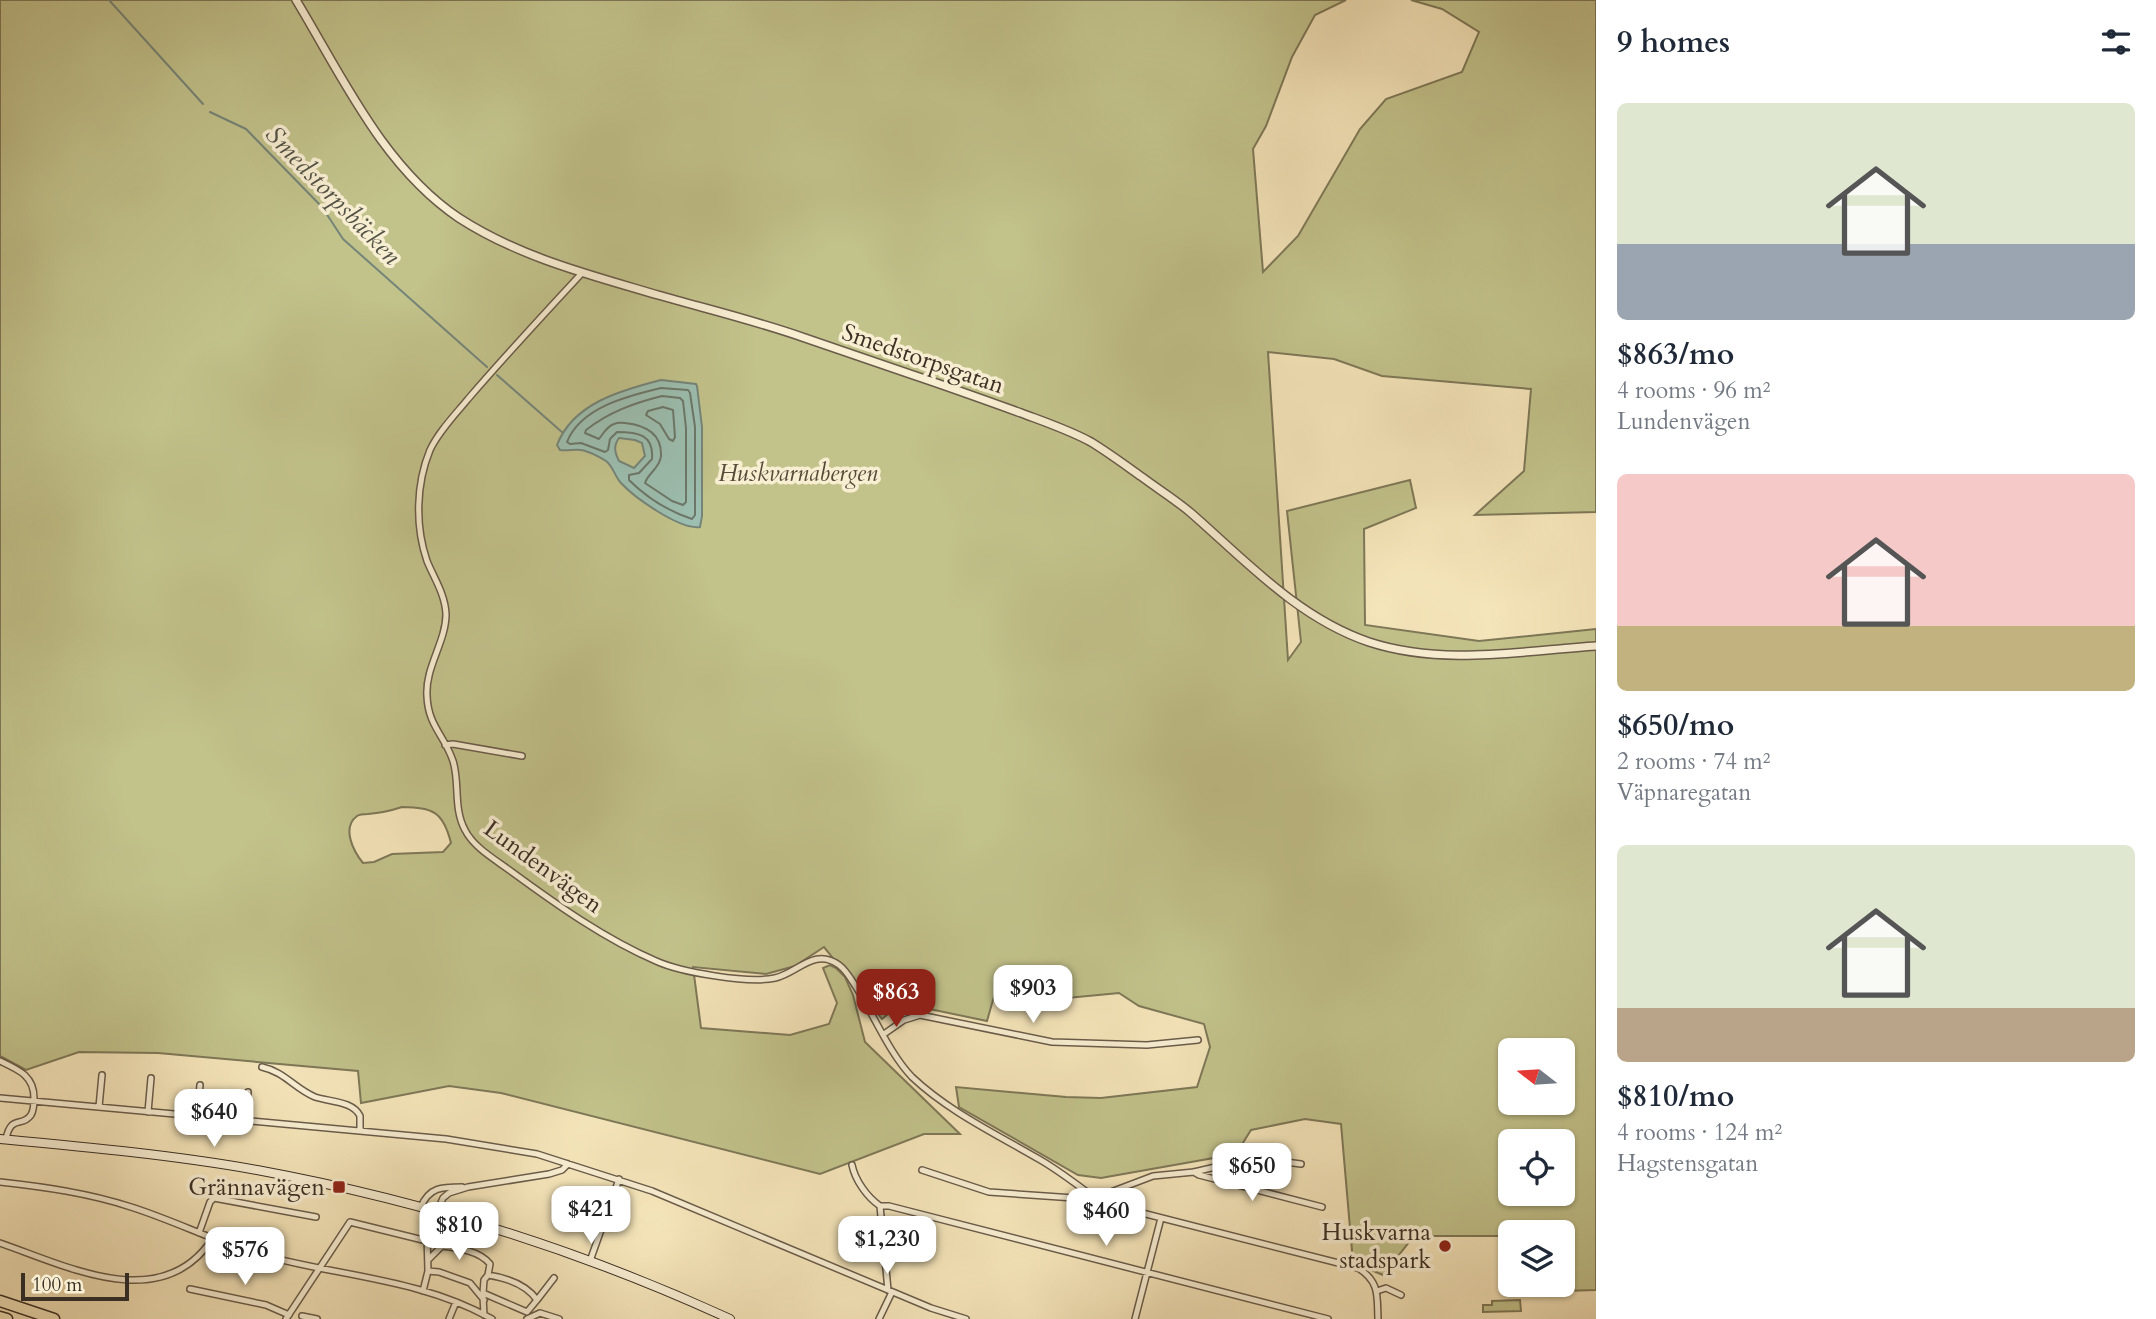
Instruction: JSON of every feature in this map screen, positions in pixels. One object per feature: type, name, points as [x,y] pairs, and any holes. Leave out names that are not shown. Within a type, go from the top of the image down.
[{"type":"highway","points":[[0,1301],[54,1319]]},
{"type":"highway","points":[[0,1317],[7,1319]]},
{"type":"main road","points":[[3,1139],[256,1170],[438,1211],[590,1261],[730,1319]]},
{"type":"street","name":"Smedstorpsgatan","points":[[296,0],[377,136],[395,159],[436,202],[493,237],[582,273],[805,338],[960,390],[1088,440],[1186,509],[1283,595],[1332,626],[1365,641],[1395,650],[1431,656],[1596,646]]},
{"type":"street","name":"Lundenvägen","points":[[582,273],[439,433],[425,466],[419,497],[419,529],[427,559],[443,595],[446,612],[443,636],[429,676],[426,694],[431,720],[455,769],[458,814],[471,840],[576,916],[651,959],[679,970],[764,980],[790,973],[811,960],[828,959],[845,970],[911,1076],[961,1115],[1041,1160],[1095,1198]]},
{"type":"street","points":[[445,745],[453,744],[522,756]]},
{"type":"street","points":[[884,1034],[904,1020],[920,1014],[1052,1042],[1147,1045],[1198,1040]]},
{"type":"street","points":[[0,1061],[23,1073],[34,1087],[31,1115],[26,1120],[12,1124],[3,1139]]},
{"type":"street","points":[[262,1067],[281,1073],[316,1097],[353,1108],[360,1116],[360,1131]]},
{"type":"street","points":[[99,1107],[103,1075]]},
{"type":"street","points":[[148,1112],[151,1079]]},
{"type":"street","points":[[197,1116],[200,1085]]},
{"type":"street","points":[[245,1121],[248,1092]]},
{"type":"street","points":[[0,1098],[487,1144],[537,1154],[659,1194],[931,1308],[966,1319]]},
{"type":"street","points":[[1095,1198],[1153,1176],[1194,1172],[1254,1158],[1301,1164]]},
{"type":"street","points":[[423,1292],[428,1271],[427,1235],[443,1198],[468,1187],[549,1174],[562,1170],[568,1164]]},
{"type":"street","points":[[852,1165],[871,1200],[880,1206],[889,1206],[1328,1319]]},
{"type":"street","points":[[922,1170],[989,1192],[1095,1198],[1107,1204],[1358,1268],[1374,1281],[1378,1319]]},
{"type":"street","points":[[1194,1172],[1322,1207]]},
{"type":"street","points":[[590,1261],[619,1180]]},
{"type":"street","points":[[0,1182],[46,1187],[101,1198],[155,1215],[252,1252],[423,1292],[456,1302],[492,1319]]},
{"type":"street","points":[[421,1207],[430,1191],[457,1186],[468,1187]]},
{"type":"street","points":[[199,1233],[210,1202],[214,1198],[316,1217]]},
{"type":"street","points":[[879,1319],[890,1291],[880,1206]]},
{"type":"street","points":[[1135,1319],[1161,1218]]},
{"type":"street","points":[[190,1289],[266,1305],[288,1317],[350,1222],[427,1241]]},
{"type":"street","points":[[0,1243],[100,1277],[136,1281],[168,1276],[207,1248],[213,1238]]},
{"type":"street","points":[[428,1262],[429,1256],[442,1246],[466,1250],[487,1260],[490,1264],[484,1280],[484,1315]]},
{"type":"street","points":[[428,1271],[470,1283],[483,1296],[526,1317],[540,1313],[559,1319]]},
{"type":"street","points":[[488,1275],[516,1283],[533,1294],[537,1300]]},
{"type":"street","points":[[526,1317],[554,1278]]},
{"type":"street","points":[[1377,1290],[1386,1288],[1401,1295]]},
{"type":"street","points":[[449,1319],[456,1302]]},
{"type":"street","points":[[302,1316],[317,1319]]},
{"type":"green space","name":"Huskvarnabergen","points":[[0,0],[1346,0],[1315,15],[1292,57],[1266,126],[1253,149],[1263,272],[1298,236],[1360,129],[1386,99],[1462,72],[1479,32],[1442,9],[1411,0],[1596,0],[1596,512],[1475,515],[1524,471],[1531,389],[1382,376],[1334,359],[1268,352],[1288,660],[1301,642],[1287,511],[1410,480],[1416,508],[1364,529],[1365,625],[1479,641],[1596,629],[1596,1290],[1575,1291],[1575,1220],[1498,1220],[1498,1236],[1414,1236],[1383,1275],[1349,1261],[1352,1251],[1341,1124],[1305,1119],[1251,1130],[1236,1154],[1101,1178],[1078,1175],[959,1107],[956,1087],[1101,1098],[1197,1087],[1210,1047],[1204,1024],[1139,1006],[1119,993],[1067,998],[999,979],[987,1021],[901,1003],[882,1019],[824,947],[795,966],[766,974],[693,967],[701,1028],[790,1035],[829,1024],[837,1003],[823,968],[830,965],[845,977],[853,995],[865,1042],[960,1134],[924,1134],[820,1174],[501,1093],[449,1086],[361,1103],[358,1071],[158,1053],[79,1052],[26,1070],[0,1056]],"holes":[[[402,807],[435,813],[448,832],[451,843],[443,852],[392,854],[374,862],[363,863],[356,853],[349,833],[352,821],[357,816]]]},
{"type":"green space","points":[[1520,1300],[1521,1311],[1483,1312],[1483,1305],[1492,1305],[1492,1301]]},
{"type":"water","points":[[661,380],[697,386],[702,427],[700,527],[681,524],[636,497],[621,483],[603,459],[584,451],[560,450],[557,445],[564,431],[575,419],[600,400]],"holes":[[[619,438],[642,443],[645,456],[634,468],[619,461],[615,447]]]},
{"type":"waterway","name":"Smedstorpsbäcken","points":[[109,0],[203,104]]},
{"type":"waterway","name":"Smedstorpsbäcken","points":[[210,112],[246,129],[322,207],[343,239],[487,367]]},
{"type":"waterway","name":"Smedstorpsbäcken","points":[[497,375],[563,433]]},
{"type":"place","name":"Grännavägen","points":[[339,1187]]},
{"type":"place","name":"Huskvarna stadspark","points":[[1445,1246]]}]
